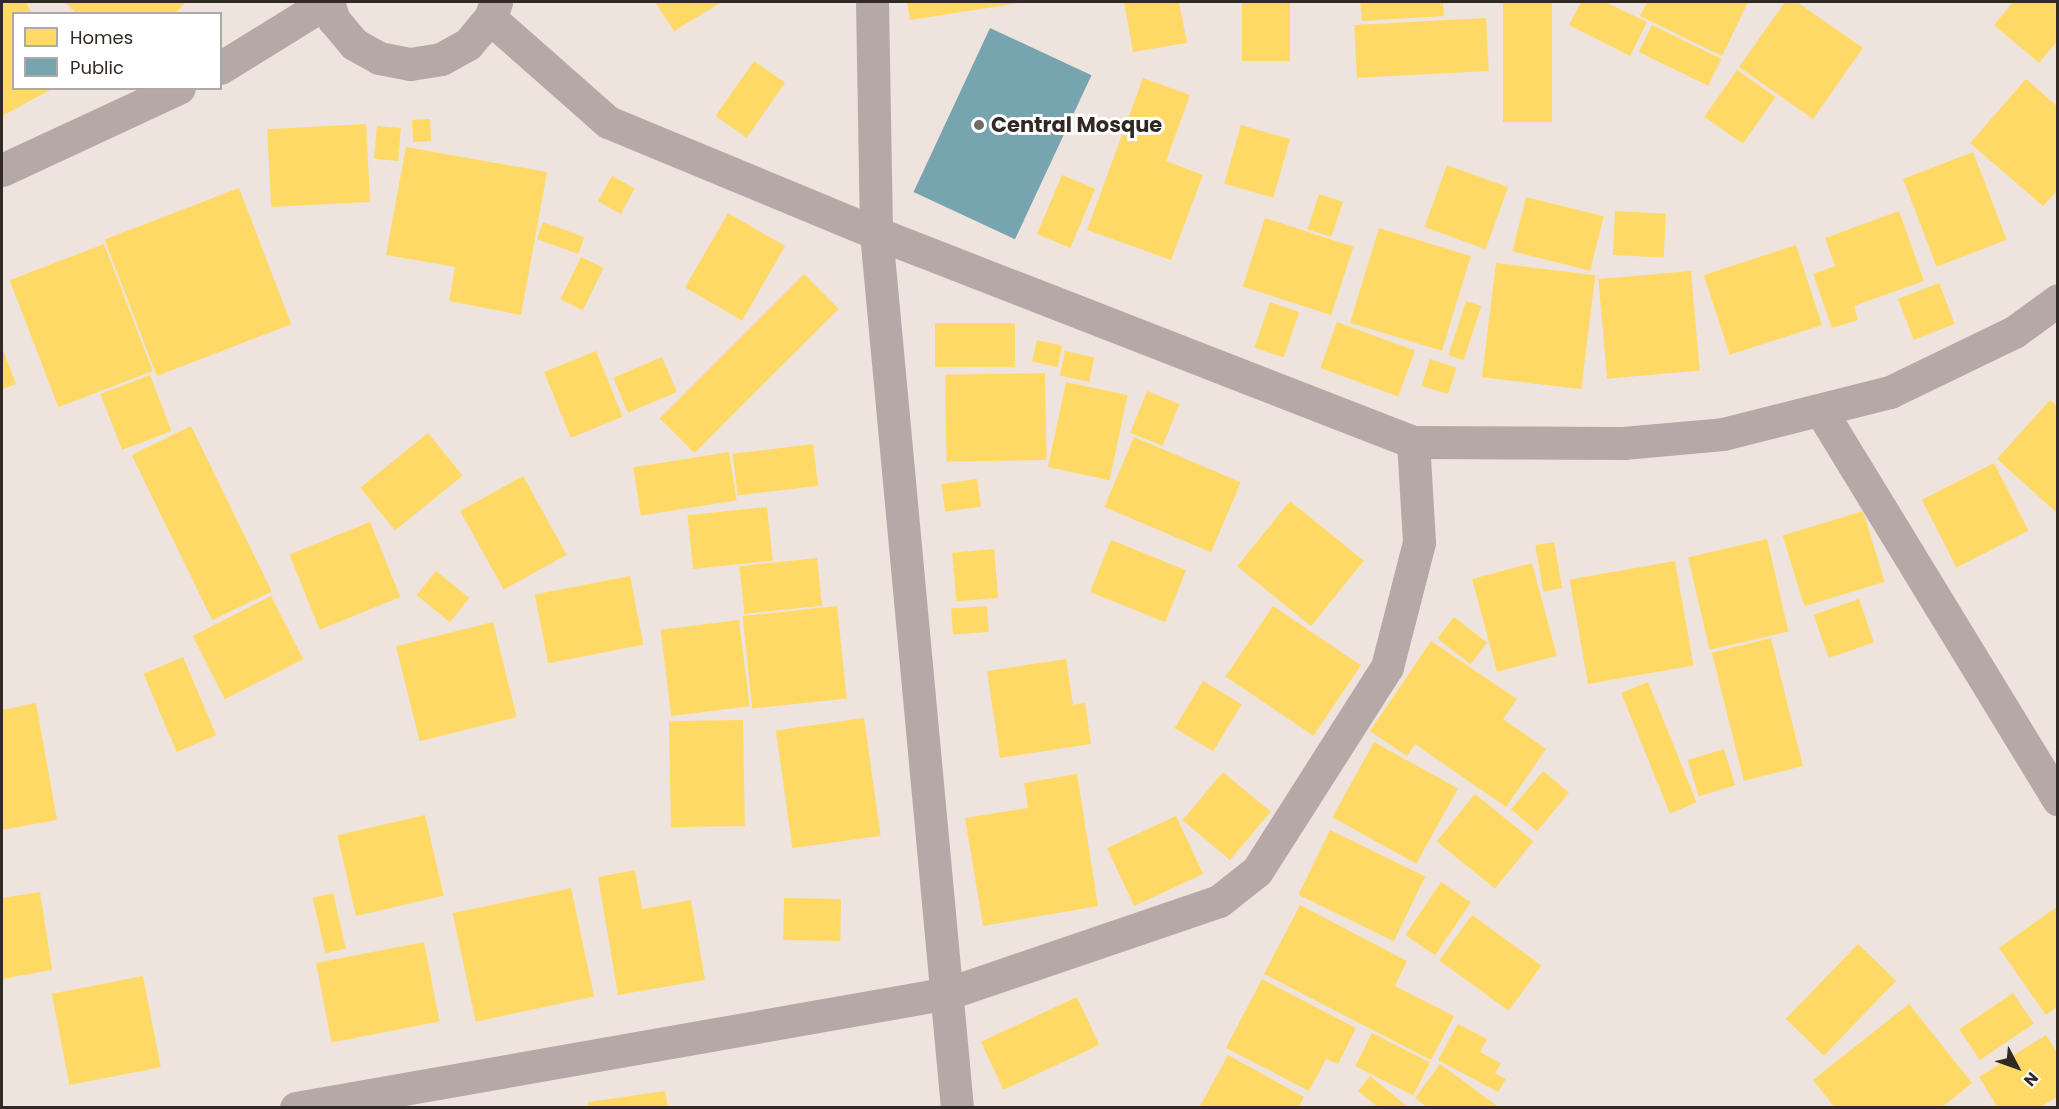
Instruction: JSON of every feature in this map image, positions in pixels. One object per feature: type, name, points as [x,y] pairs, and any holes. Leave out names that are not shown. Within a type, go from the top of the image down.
[{"type":"street","points":[[222,67],[327,2],[334,20],[354,44],[379,58],[410,64],[441,59],[468,44],[493,10],[608,122],[876,233],[1413,442],[1623,443],[1724,434],[1890,392],[2014,332],[2058,300]]},
{"type":"street","points":[[872,2],[876,233],[949,993],[957,1107]]},
{"type":"street","points":[[2,170],[175,90]]},
{"type":"street","points":[[1821,411],[2058,799]]},
{"type":"street","points":[[296,1107],[949,993],[1219,901],[1257,871],[1387,667],[1419,542],[1413,442]]},
{"type":"building: Homes","points":[[2,2],[26,2],[31,12],[12,12],[12,90],[50,90],[2,116]]},
{"type":"building: Homes","points":[[64,2],[186,2],[177,12],[75,12]]},
{"type":"building: Homes","points":[[655,2],[722,2],[674,31]]},
{"type":"building: Homes","points":[[907,2],[1019,2],[1019,3],[910,20]]},
{"type":"building: Homes","points":[[1124,2],[1179,2],[1187,43],[1133,52]]},
{"type":"building: Homes","points":[[1242,2],[1290,2],[1290,61],[1242,61]]},
{"type":"building: Homes","points":[[1360,2],[1443,2],[1444,16],[1362,21]]},
{"type":"building: Homes","points":[[1503,2],[1552,2],[1552,122],[1503,122]]},
{"type":"building: Homes","points":[[1581,2],[1605,2],[1647,22],[1630,56],[1569,25]]},
{"type":"building: Homes","points":[[1647,2],[1748,2],[1722,56],[1640,16]]},
{"type":"building: Homes","points":[[1785,2],[1797,2],[1863,48],[1813,119],[1739,67]]},
{"type":"building: Homes","points":[[2013,2],[2058,2],[2058,40],[2039,63],[1994,25]]},
{"type":"building: Homes","points":[[1486,18],[1489,71],[1357,78],[1354,25]]},
{"type":"building: Homes","points":[[1652,25],[1721,59],[1708,86],[1639,52]]},
{"type":"building: Homes","points":[[754,61],[785,83],[747,138],[716,116]]},
{"type":"building: Homes","points":[[1737,70],[1776,97],[1743,144],[1704,117]]},
{"type":"building: Homes","points":[[1143,78],[1190,95],[1166,161],[1203,175],[1171,260],[1087,230]]},
{"type":"building: Homes","points":[[2026,79],[2058,107],[2058,190],[2043,206],[1970,143]]},
{"type":"building: Homes","points":[[430,119],[431,141],[413,142],[412,120]]},
{"type":"building: Homes","points":[[366,124],[370,202],[271,207],[267,129]]},
{"type":"building: Homes","points":[[1241,125],[1290,139],[1273,198],[1224,184]]},
{"type":"building: Homes","points":[[377,126],[401,128],[398,161],[374,159]]},
{"type":"building: Homes","points":[[406,147],[547,172],[521,315],[449,301],[455,267],[386,255]]},
{"type":"building: Homes","points":[[1973,152],[2007,240],[1937,267],[1903,179]]},
{"type":"building: Homes","points":[[1447,165],[1508,187],[1486,249],[1424,227]]},
{"type":"building: Homes","points":[[1062,175],[1095,189],[1070,248],[1037,234]]},
{"type":"building: Homes","points":[[612,176],[635,189],[621,214],[598,201]]},
{"type":"building: Homes","points":[[239,188],[291,324],[157,376],[105,240]]},
{"type":"building: Homes","points":[[1319,194],[1343,202],[1331,237],[1308,229]]},
{"type":"building: Homes","points":[[1526,197],[1604,216],[1590,271],[1512,251]]},
{"type":"building: Homes","points":[[1615,211],[1666,214],[1664,258],[1613,255]]},
{"type":"building: Homes","points":[[1899,211],[1924,281],[1854,306],[1858,320],[1832,328],[1813,274],[1835,266],[1825,238]]},
{"type":"building: Homes","points":[[728,213],[785,246],[742,320],[685,287]]},
{"type":"building: Homes","points":[[1265,218],[1353,247],[1331,315],[1243,286]]},
{"type":"building: Homes","points":[[543,222],[584,237],[578,254],[537,239]]},
{"type":"building: Homes","points":[[1379,228],[1471,256],[1442,351],[1350,323]]},
{"type":"building: Homes","points":[[104,244],[153,371],[58,407],[10,280]]},
{"type":"building: Homes","points":[[1796,245],[1822,325],[1730,355],[1704,275]]},
{"type":"building: Homes","points":[[581,257],[603,268],[583,310],[560,299]]},
{"type":"building: Homes","points":[[1496,263],[1595,275],[1581,389],[1482,377]]},
{"type":"building: Homes","points":[[1691,271],[1700,371],[1607,379],[1598,279]]},
{"type":"building: Homes","points":[[804,274],[839,309],[694,453],[660,418]]},
{"type":"building: Homes","points":[[1939,283],[1955,324],[1914,340],[1898,299]]},
{"type":"building: Homes","points":[[1466,301],[1481,306],[1464,360],[1448,355]]},
{"type":"building: Homes","points":[[1270,302],[1299,312],[1284,357],[1254,347]]},
{"type":"building: Homes","points":[[1337,322],[1415,350],[1398,396],[1320,368]]},
{"type":"building: Homes","points":[[935,323],[1015,323],[1015,367],[935,367]]},
{"type":"building: Homes","points":[[1037,340],[1062,346],[1057,367],[1032,361]]},
{"type":"building: Homes","points":[[2,347],[16,384],[2,389]]},
{"type":"building: Homes","points":[[596,351],[623,417],[571,438],[544,372]]},
{"type":"building: Homes","points":[[1065,351],[1094,357],[1089,382],[1060,375]]},
{"type":"building: Homes","points":[[662,357],[677,392],[628,413],[613,378]]},
{"type":"building: Homes","points":[[1430,359],[1457,368],[1448,394],[1421,386]]},
{"type":"building: Homes","points":[[1045,373],[1047,460],[947,462],[945,375]]},
{"type":"building: Homes","points":[[150,375],[172,431],[122,450],[101,394]]},
{"type":"building: Homes","points":[[1066,382],[1128,395],[1110,480],[1048,467]]},
{"type":"building: Homes","points":[[1147,391],[1179,404],[1163,446],[1130,433]]},
{"type":"building: Homes","points":[[2050,400],[2058,407],[2058,514],[1997,459]]},
{"type":"building: Homes","points":[[191,426],[272,591],[212,620],[132,455]]},
{"type":"building: Homes","points":[[428,433],[463,476],[395,530],[360,488]]},
{"type":"building: Homes","points":[[1134,437],[1241,482],[1211,552],[1104,507]]},
{"type":"building: Homes","points":[[813,444],[818,486],[738,496],[733,454]]},
{"type":"building: Homes","points":[[729,452],[737,500],[641,516],[633,467]]},
{"type":"building: Homes","points":[[1994,463],[2029,531],[1956,567],[1922,500]]},
{"type":"building: Homes","points":[[523,476],[567,555],[504,590],[460,511]]},
{"type":"building: Homes","points":[[977,479],[981,507],[945,512],[941,484]]},
{"type":"building: Homes","points":[[1290,501],[1364,561],[1311,626],[1237,566]]},
{"type":"building: Homes","points":[[767,507],[773,561],[693,569],[687,515]]},
{"type":"building: Homes","points":[[1863,511],[1885,582],[1804,606],[1783,536]]},
{"type":"building: Homes","points":[[370,522],[400,597],[320,630],[289,555]]},
{"type":"building: Homes","points":[[1767,539],[1788,632],[1709,650],[1688,557]]},
{"type":"building: Homes","points":[[1111,540],[1186,570],[1165,622],[1090,592]]},
{"type":"building: Homes","points":[[1554,542],[1562,588],[1543,592],[1535,545]]},
{"type":"building: Homes","points":[[994,549],[998,598],[956,601],[952,553]]},
{"type":"building: Homes","points":[[817,558],[822,606],[744,614],[739,566]]},
{"type":"building: Homes","points":[[1675,561],[1693,665],[1588,684],[1570,580]]},
{"type":"building: Homes","points":[[1532,563],[1557,656],[1497,672],[1472,579]]},
{"type":"building: Homes","points":[[436,571],[469,598],[450,622],[416,595]]},
{"type":"building: Homes","points":[[630,576],[643,645],[548,663],[535,595]]},
{"type":"building: Homes","points":[[271,596],[303,659],[225,699],[193,636]]},
{"type":"building: Homes","points":[[1859,599],[1874,642],[1829,658],[1814,615]]},
{"type":"building: Homes","points":[[837,606],[847,698],[752,708],[743,616]]},
{"type":"building: Homes","points":[[987,606],[989,632],[953,634],[951,609]]},
{"type":"building: Homes","points":[[1273,606],[1361,665],[1313,736],[1225,676]]},
{"type":"building: Homes","points":[[1454,617],[1487,643],[1470,664],[1437,638]]},
{"type":"building: Homes","points":[[739,620],[750,706],[671,716],[661,630]]},
{"type":"building: Homes","points":[[493,622],[517,717],[420,741],[396,646]]},
{"type":"building: Homes","points":[[1771,638],[1803,766],[1744,781],[1712,653]]},
{"type":"building: Homes","points":[[1431,641],[1517,699],[1503,719],[1546,749],[1506,807],[1415,744],[1407,756],[1370,731]]},
{"type":"building: Homes","points":[[183,657],[216,735],[177,752],[143,674]]},
{"type":"building: Homes","points":[[1066,659],[1073,705],[1085,703],[1091,744],[1000,758],[987,671]]},
{"type":"building: Homes","points":[[1203,681],[1242,704],[1213,751],[1175,728]]},
{"type":"building: Homes","points":[[1648,682],[1697,803],[1670,813],[1621,693]]},
{"type":"building: Homes","points":[[36,703],[57,820],[2,830],[2,710]]},
{"type":"building: Homes","points":[[864,718],[881,836],[792,848],[776,730]]},
{"type":"building: Homes","points":[[743,720],[745,826],[671,827],[669,721]]},
{"type":"building: Homes","points":[[1374,742],[1458,789],[1416,864],[1332,817]]},
{"type":"building: Homes","points":[[1724,749],[1735,785],[1699,796],[1688,760]]},
{"type":"building: Homes","points":[[1543,771],[1569,793],[1537,831],[1511,809]]},
{"type":"building: Homes","points":[[1223,772],[1270,812],[1230,860],[1183,820]]},
{"type":"building: Homes","points":[[1077,774],[1098,906],[983,926],[965,818],[1028,808],[1024,783]]},
{"type":"building: Homes","points":[[1475,794],[1533,841],[1495,889],[1437,841]]},
{"type":"building: Homes","points":[[425,815],[444,896],[356,916],[337,835]]},
{"type":"building: Homes","points":[[1176,816],[1203,874],[1134,906],[1107,848]]},
{"type":"building: Homes","points":[[1330,830],[1425,876],[1394,941],[1298,895]]},
{"type":"building: Homes","points":[[635,870],[642,909],[691,900],[705,980],[618,995],[598,877]]},
{"type":"building: Homes","points":[[1441,882],[1471,902],[1435,955],[1405,935]]},
{"type":"building: Homes","points":[[571,888],[594,997],[476,1022],[453,913]]},
{"type":"building: Homes","points":[[40,892],[52,970],[2,979],[2,898]]},
{"type":"building: Homes","points":[[333,893],[346,949],[325,953],[313,898]]},
{"type":"building: Homes","points":[[784,898],[841,899],[840,941],[783,940]]},
{"type":"building: Homes","points":[[1300,905],[1407,961],[1395,986],[1454,1016],[1431,1060],[1264,974]]},
{"type":"building: Homes","points":[[2058,906],[2058,1006],[2046,1015],[1999,948]]},
{"type":"building: Homes","points":[[1472,915],[1542,966],[1509,1011],[1439,960]]},
{"type":"building: Homes","points":[[424,942],[439,1022],[331,1043],[316,963]]},
{"type":"building: Homes","points":[[1858,944],[1896,981],[1824,1056],[1786,1019]]},
{"type":"building: Homes","points":[[143,976],[161,1067],[69,1085],[52,994]]},
{"type":"building: Homes","points":[[1262,979],[1356,1028],[1338,1064],[1326,1059],[1309,1091],[1226,1048]]},
{"type":"building: Homes","points":[[2013,993],[2034,1024],[1980,1060],[1959,1029]]},
{"type":"building: Homes","points":[[1077,997],[1099,1045],[1003,1090],[981,1042]]},
{"type":"building: Homes","points":[[1909,1004],[1972,1083],[1941,1108],[1835,1108],[1813,1080]]},
{"type":"building: Homes","points":[[1458,1024],[1487,1039],[1480,1052],[1501,1063],[1495,1073],[1506,1079],[1498,1092],[1438,1060]]},
{"type":"building: Homes","points":[[1372,1033],[1430,1063],[1413,1095],[1355,1066]]},
{"type":"building: Homes","points":[[2046,1035],[2058,1054],[2058,1096],[2039,1108],[1998,1108],[1979,1077]]},
{"type":"building: Homes","points":[[1228,1055],[1304,1097],[1298,1108],[1199,1108]]},
{"type":"building: Homes","points":[[1440,1064],[1500,1108],[1428,1108],[1415,1098]]},
{"type":"building: Homes","points":[[1370,1076],[1409,1108],[1379,1108],[1358,1091]]},
{"type":"building: Homes","points":[[665,1091],[668,1108],[588,1108],[588,1102]]},
{"type":"building: Public","points":[[990,28],[1092,75],[1015,239],[914,192]]},
{"type":"place","name":"Central Mosque","points":[[979,125]]}]
